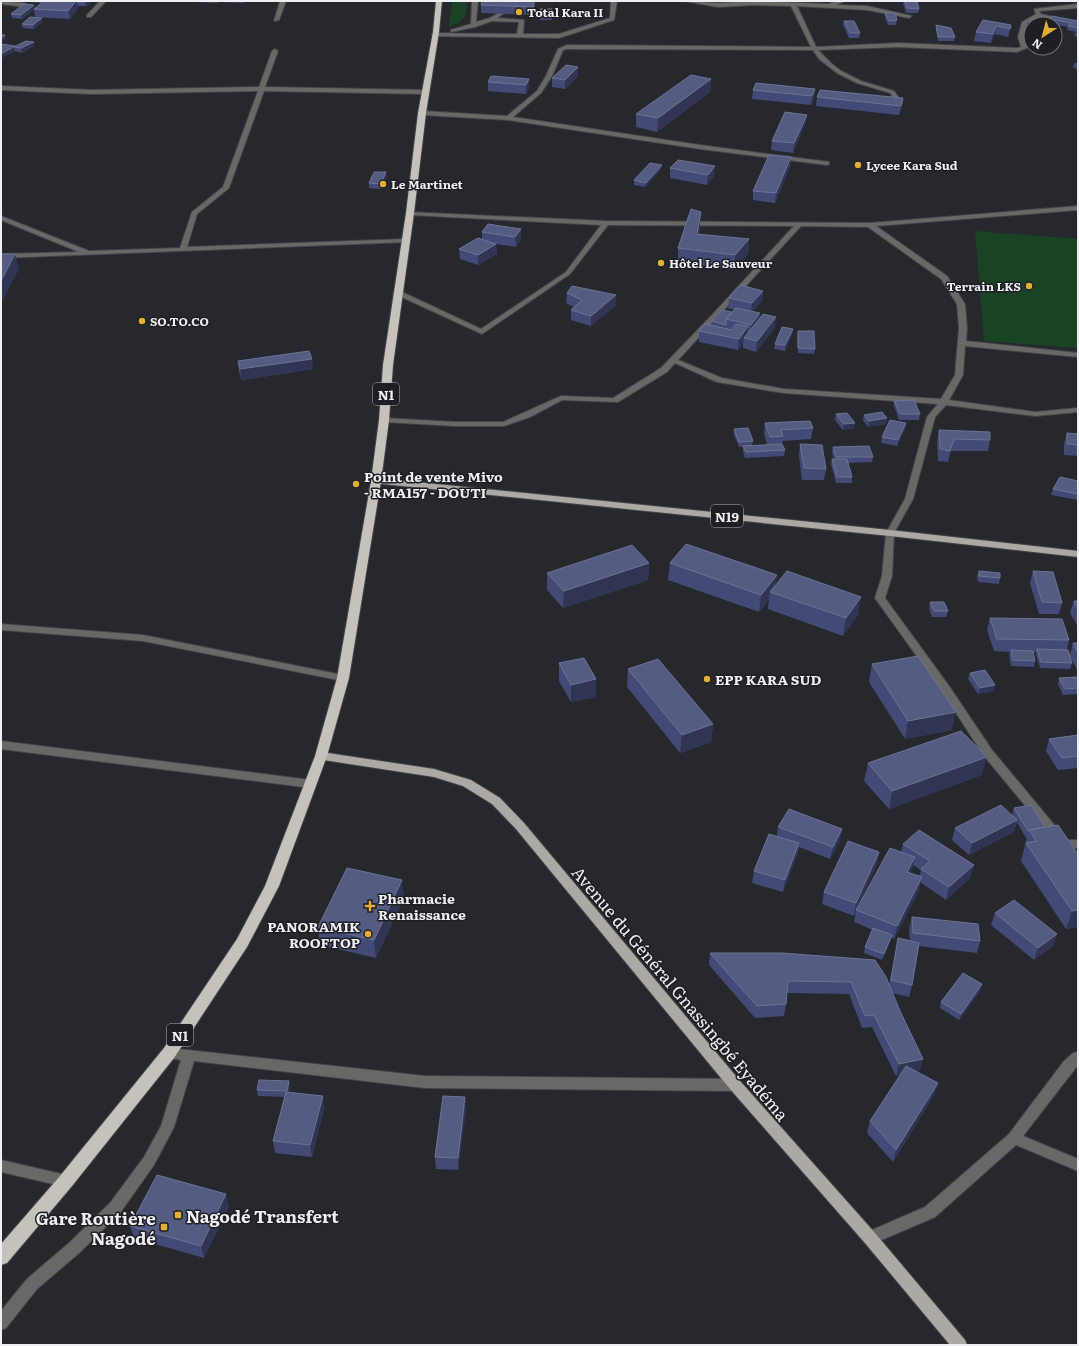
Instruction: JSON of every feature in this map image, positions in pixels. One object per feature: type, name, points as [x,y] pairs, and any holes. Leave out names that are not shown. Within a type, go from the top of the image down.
[{"type":"highway","name":"N1","points":[[1,1257],[66,1181],[169,1053],[245,937],[272,886],[321,756],[343,678],[376,481],[397,293],[406,241],[422,113],[439,1]]},
{"type":"main road","name":"N19","points":[[376,481],[890,533],[1078,554]]},
{"type":"main road","name":"Avenue du Général Gnassingbé Eyadéma","points":[[321,756],[434,773],[467,783],[496,801],[520,826],[735,1086],[870,1238],[960,1345]]},
{"type":"street","points":[[89,16],[103,1]]},
{"type":"street","points":[[276,20],[283,1]]},
{"type":"street","points":[[473,26],[475,1]]},
{"type":"street","points":[[435,33],[559,36],[612,19],[614,1]]},
{"type":"street","points":[[688,1],[718,5],[793,4],[867,8],[909,16]]},
{"type":"street","points":[[828,6],[842,1]]},
{"type":"street","points":[[1,2],[24,5]]},
{"type":"street","points":[[793,4],[814,48],[826,63],[847,78],[892,92],[899,102],[881,102]]},
{"type":"street","points":[[1039,15],[1036,10],[1078,6]]},
{"type":"street","points":[[435,33],[455,31],[473,26],[492,19],[500,14]]},
{"type":"street","points":[[508,118],[539,92],[549,76],[561,49],[567,47],[670,49],[814,48],[898,45],[1021,49],[1024,48],[1021,37],[1024,22],[1039,15],[1078,25]]},
{"type":"street","points":[[492,19],[522,21],[520,35]]},
{"type":"street","points":[[559,36],[567,47]]},
{"type":"street","points":[[183,250],[194,213],[226,188],[275,51]]},
{"type":"street","points":[[1,88],[24,90],[113,91],[261,89],[425,92]]},
{"type":"street","points":[[422,113],[508,118],[700,147],[827,163]]},
{"type":"street","points":[[410,213],[606,223],[799,225],[870,224],[1078,208]]},
{"type":"street","points":[[1,218],[91,254]]},
{"type":"street","points":[[397,293],[482,332],[568,273],[606,223]]},
{"type":"street","points":[[870,224],[944,278],[961,304],[963,328],[959,375],[944,402],[931,417],[909,500],[890,533],[887,576],[880,598],[945,688],[988,753],[1065,844],[1074,857]]},
{"type":"street","points":[[384,420],[455,424],[504,424],[561,398],[615,400],[664,370],[799,225]]},
{"type":"street","points":[[1,256],[91,254],[406,241]]},
{"type":"street","points":[[962,343],[1078,356]]},
{"type":"street","points":[[673,360],[720,380],[784,391],[944,402],[1035,414],[1078,410]]},
{"type":"street","points":[[1,627],[143,638],[343,678]]},
{"type":"street","points":[[1,744],[311,784]]},
{"type":"street","points":[[1065,844],[1078,844]]},
{"type":"street","points":[[169,1053],[425,1082],[735,1086]]},
{"type":"street","points":[[1,1323],[32,1284],[74,1248],[115,1208],[149,1161],[167,1127],[189,1055]]},
{"type":"street","points":[[870,1238],[930,1212],[1014,1138],[1069,1065],[1078,1057]]},
{"type":"street","points":[[1014,1138],[1078,1165]]},
{"type":"street","points":[[1,1166],[66,1181]]},
{"type":"green space","points":[[452,1],[467,2],[467,7],[464,18],[458,23],[449,27]]},
{"type":"green space","name":"Terrain LKS","points":[[975,231],[1078,239],[1078,348],[984,341]]},
{"type":"building","points":[[44,1],[76,1],[68,11],[34,9]]},
{"type":"building","points":[[482,1],[534,1],[534,7],[481,5]]},
{"type":"building","points":[[905,1],[917,1],[919,9],[907,8]]},
{"type":"building","points":[[24,4],[34,5],[21,15],[11,14]]},
{"type":"building","points":[[540,9],[552,9],[552,15],[540,15]]},
{"type":"building","points":[[885,13],[895,13],[897,20],[889,21]]},
{"type":"building","points":[[30,17],[42,18],[33,25],[22,24]]},
{"type":"building","points":[[1063,18],[1078,21],[1078,28],[1068,26],[1071,23],[1063,22]]},
{"type":"building","points":[[983,20],[1011,25],[1010,29],[996,26],[993,34],[976,32]]},
{"type":"building","points":[[844,21],[854,21],[860,33],[850,33]]},
{"type":"building","points":[[936,25],[951,28],[955,37],[938,37]]},
{"type":"building","points":[[26,41],[34,42],[21,48],[14,47]]},
{"type":"building","points":[[1,44],[15,46],[1,54]]},
{"type":"building","points":[[566,65],[578,67],[565,80],[552,78]]},
{"type":"building","points":[[691,75],[711,79],[658,118],[636,114]]},
{"type":"building","points":[[491,76],[529,79],[526,85],[488,82]]},
{"type":"building","points":[[756,83],[815,89],[812,96],[753,90]]},
{"type":"building","points":[[820,90],[903,98],[901,106],[817,97]]},
{"type":"building","points":[[785,112],[807,115],[794,143],[772,141]]},
{"type":"building","points":[[769,155],[791,157],[776,193],[753,191]]},
{"type":"building","points":[[678,160],[715,166],[708,175],[670,168]]},
{"type":"building","points":[[650,163],[662,165],[646,183],[634,180]]},
{"type":"building","points":[[374,172],[386,172],[381,184],[369,183]]},
{"type":"building","points":[[691,209],[701,212],[697,234],[749,239],[735,255],[678,248]]},
{"type":"building","points":[[488,224],[521,229],[515,237],[482,232]]},
{"type":"building","points":[[478,238],[496,244],[478,255],[459,249]]},
{"type":"building","points":[[1,254],[15,254],[1,281]]},
{"type":"building","points":[[740,285],[763,291],[752,303],[729,298]]},
{"type":"building","points":[[572,286],[616,295],[591,316],[571,310],[582,300],[567,293]]},
{"type":"building","points":[[736,308],[760,313],[751,325],[726,319]]},
{"type":"building","points":[[722,310],[732,312],[726,319],[726,325],[712,321]]},
{"type":"building","points":[[763,314],[776,317],[757,341],[744,338]]},
{"type":"building","points":[[705,324],[732,330],[736,324],[748,326],[739,339],[699,331]]},
{"type":"building","points":[[782,327],[793,329],[785,345],[775,344]]},
{"type":"building","points":[[798,331],[814,331],[815,349],[798,348]]},
{"type":"building","points":[[309,351],[312,359],[240,369],[238,361]]},
{"type":"building","points":[[914,400],[920,414],[900,414],[894,401]]},
{"type":"building","points":[[882,412],[887,418],[869,421],[864,415]]},
{"type":"building","points":[[847,413],[855,423],[844,424],[836,414]]},
{"type":"building","points":[[890,420],[906,423],[898,440],[882,437]]},
{"type":"building","points":[[810,421],[813,428],[781,430],[783,436],[770,437],[765,423]]},
{"type":"building","points":[[748,428],[753,441],[739,442],[734,429]]},
{"type":"building","points":[[939,430],[990,432],[990,440],[954,439],[950,451],[940,449]]},
{"type":"building","points":[[1067,433],[1078,434],[1078,445],[1067,444]]},
{"type":"building","points":[[782,444],[785,450],[746,452],[743,446]]},
{"type":"building","points":[[800,444],[822,445],[826,469],[804,468]]},
{"type":"building","points":[[869,446],[873,457],[836,457],[833,447]]},
{"type":"building","points":[[832,459],[847,459],[852,477],[837,477]]},
{"type":"building","points":[[1060,477],[1078,481],[1078,494],[1053,489]]},
{"type":"building","points":[[686,544],[777,575],[761,595],[670,563]]},
{"type":"building","points":[[632,545],[649,563],[564,591],[547,573]]},
{"type":"building","points":[[787,571],[861,597],[846,618],[770,592]]},
{"type":"building","points":[[979,571],[1000,573],[1000,578],[979,576]]},
{"type":"building","points":[[1033,571],[1053,572],[1062,603],[1042,602]]},
{"type":"building","points":[[1074,601],[1078,601],[1078,609]]},
{"type":"building","points":[[930,602],[944,602],[948,611],[934,611]]},
{"type":"building","points":[[990,618],[1062,619],[1069,640],[997,639]]},
{"type":"building","points":[[1073,643],[1078,643],[1078,653]]},
{"type":"building","points":[[1037,649],[1068,650],[1072,663],[1041,662]]},
{"type":"building","points":[[1011,650],[1033,651],[1035,661],[1013,660]]},
{"type":"building","points":[[918,656],[956,712],[908,721],[872,664]]},
{"type":"building","points":[[584,658],[596,679],[571,685],[559,663]]},
{"type":"building","points":[[658,659],[713,724],[682,735],[628,669]]},
{"type":"building","points":[[985,670],[995,685],[980,688],[970,673]]},
{"type":"building","points":[[1076,677],[1078,680],[1078,688],[1065,689],[1059,678]]},
{"type":"building","points":[[961,731],[987,757],[892,791],[868,763]]},
{"type":"building","points":[[1078,735],[1078,756],[1062,758],[1049,739]]},
{"type":"building","points":[[1001,805],[1017,820],[972,843],[955,828]]},
{"type":"building","points":[[1031,805],[1045,827],[1028,831],[1014,808]]},
{"type":"building","points":[[789,809],[842,829],[833,847],[778,827]]},
{"type":"building","points":[[1058,825],[1078,854],[1078,910],[1072,911],[1026,843],[1036,841],[1029,830]]},
{"type":"building","points":[[919,830],[974,865],[949,887],[921,869],[930,861],[903,844]]},
{"type":"building","points":[[769,834],[799,843],[785,880],[754,871]]},
{"type":"building","points":[[848,841],[879,852],[856,903],[824,892]]},
{"type":"building","points":[[890,848],[915,857],[907,872],[922,877],[897,926],[856,910]]},
{"type":"building","points":[[347,868],[402,880],[374,940],[318,927]]},
{"type":"building","points":[[1014,900],[1057,934],[1038,948],[995,913]]},
{"type":"building","points":[[912,917],[978,924],[980,941],[913,933]]},
{"type":"building","points":[[873,928],[892,935],[884,954],[865,947]]},
{"type":"building","points":[[898,938],[919,943],[912,985],[891,980]]},
{"type":"building","points":[[710,953],[782,953],[875,960],[886,977],[900,1011],[923,1059],[899,1064],[874,1015],[865,1016],[851,982],[788,981],[786,1004],[757,1006]]},
{"type":"building","points":[[963,973],[982,984],[961,1014],[941,1002]]},
{"type":"building","points":[[906,1066],[938,1083],[896,1150],[870,1121]]},
{"type":"building","points":[[259,1080],[289,1081],[287,1091],[257,1090]]},
{"type":"building","points":[[286,1092],[323,1096],[310,1145],[273,1141]]},
{"type":"building","points":[[443,1096],[465,1097],[458,1158],[435,1157]]},
{"type":"building","points":[[157,1175],[226,1194],[201,1246],[130,1226]]},
{"type":"place","name":"Total Kara II","points":[[519,12]]},
{"type":"place","name":"Lycee Kara Sud","points":[[858,165]]},
{"type":"place","name":"Le Martinet","points":[[383,184]]},
{"type":"place","name":"Hôtel Le Sauveur","points":[[661,263]]},
{"type":"place","name":"Terrain LKS","points":[[1029,286]]},
{"type":"place","name":"SO.TO.CO","points":[[142,321]]},
{"type":"place","name":"Point de vente Mivo - RMA157 - DOUTI","points":[[356,484]]},
{"type":"place","name":"EPP KARA SUD","points":[[707,679]]},
{"type":"place","name":"Pharmacie Renaissance","points":[[370,906]]},
{"type":"place","name":"PANORAMIK ROOFTOP","points":[[368,934]]},
{"type":"place","name":"Nagodé Transfert","points":[[178,1215]]},
{"type":"place","name":"Gare Routière Nagodé","points":[[164,1227]]}]
